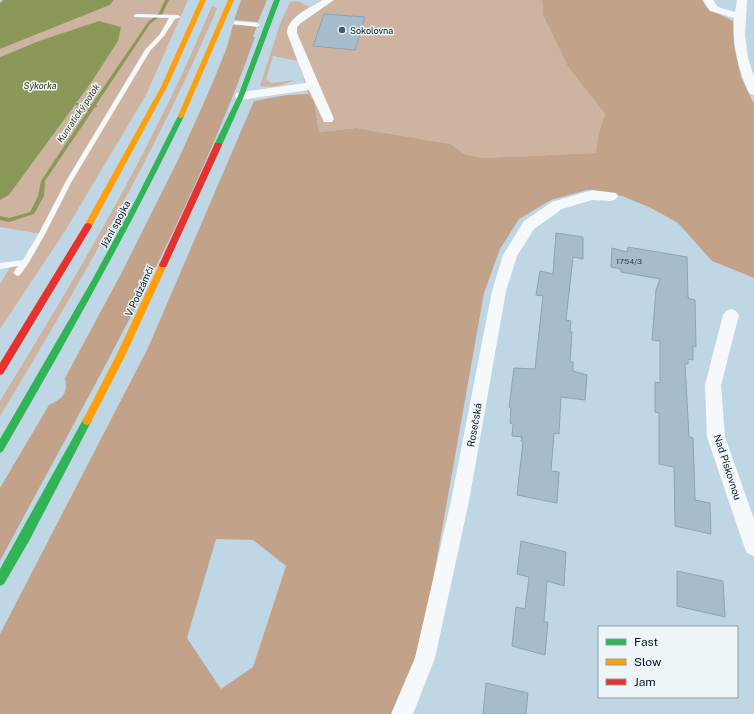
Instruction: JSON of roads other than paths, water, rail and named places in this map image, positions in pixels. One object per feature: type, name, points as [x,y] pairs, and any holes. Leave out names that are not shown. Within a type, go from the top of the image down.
[{"type":"main road","points":[[0,371],[76,246],[122,165],[158,97],[203,0]]},
{"type":"main road","name":"Jižní spojka","points":[[0,448],[90,294],[134,213],[189,101],[214,44],[230,0]]},
{"type":"main road","name":"V Podzámčí","points":[[0,580],[25,537],[121,356],[241,96],[277,0]]},
{"type":"street","points":[[328,119],[313,86],[290,27],[329,0]]},
{"type":"street","points":[[708,0],[714,9],[739,16]]},
{"type":"street","points":[[742,0],[739,16],[740,45],[747,76],[754,91]]},
{"type":"street","points":[[241,96],[313,86]]},
{"type":"street","name":"Rosečská","points":[[402,714],[425,658],[460,501],[499,291],[510,255],[529,225],[557,205],[592,195],[611,196]]},
{"type":"street","name":"Nad Pískovnou","points":[[731,315],[713,386],[716,437],[754,546]]},
{"type":"lane","points":[[17,273],[42,234],[69,181],[148,50],[175,17],[136,16]]},
{"type":"lane","points":[[236,23],[257,25]]},
{"type":"lane","points":[[0,266],[25,262]]},
{"type":"water","points":[[3,0],[114,0],[110,5],[0,49],[0,3]]},
{"type":"water","name":"Sýkorka","points":[[99,21],[121,27],[118,41],[91,83],[9,195],[0,200],[0,57],[39,41]]},
{"type":"waterway","name":"Kunratický potok","points":[[93,106],[149,23],[161,14],[167,0]]},
{"type":"waterway","points":[[76,104],[93,106]]},
{"type":"waterway","name":"Kunratický potok","points":[[0,218],[9,220],[32,213],[41,196],[43,181],[93,106]]},
{"type":"place","name":"Sokolovna","points":[[342,30]]}]
